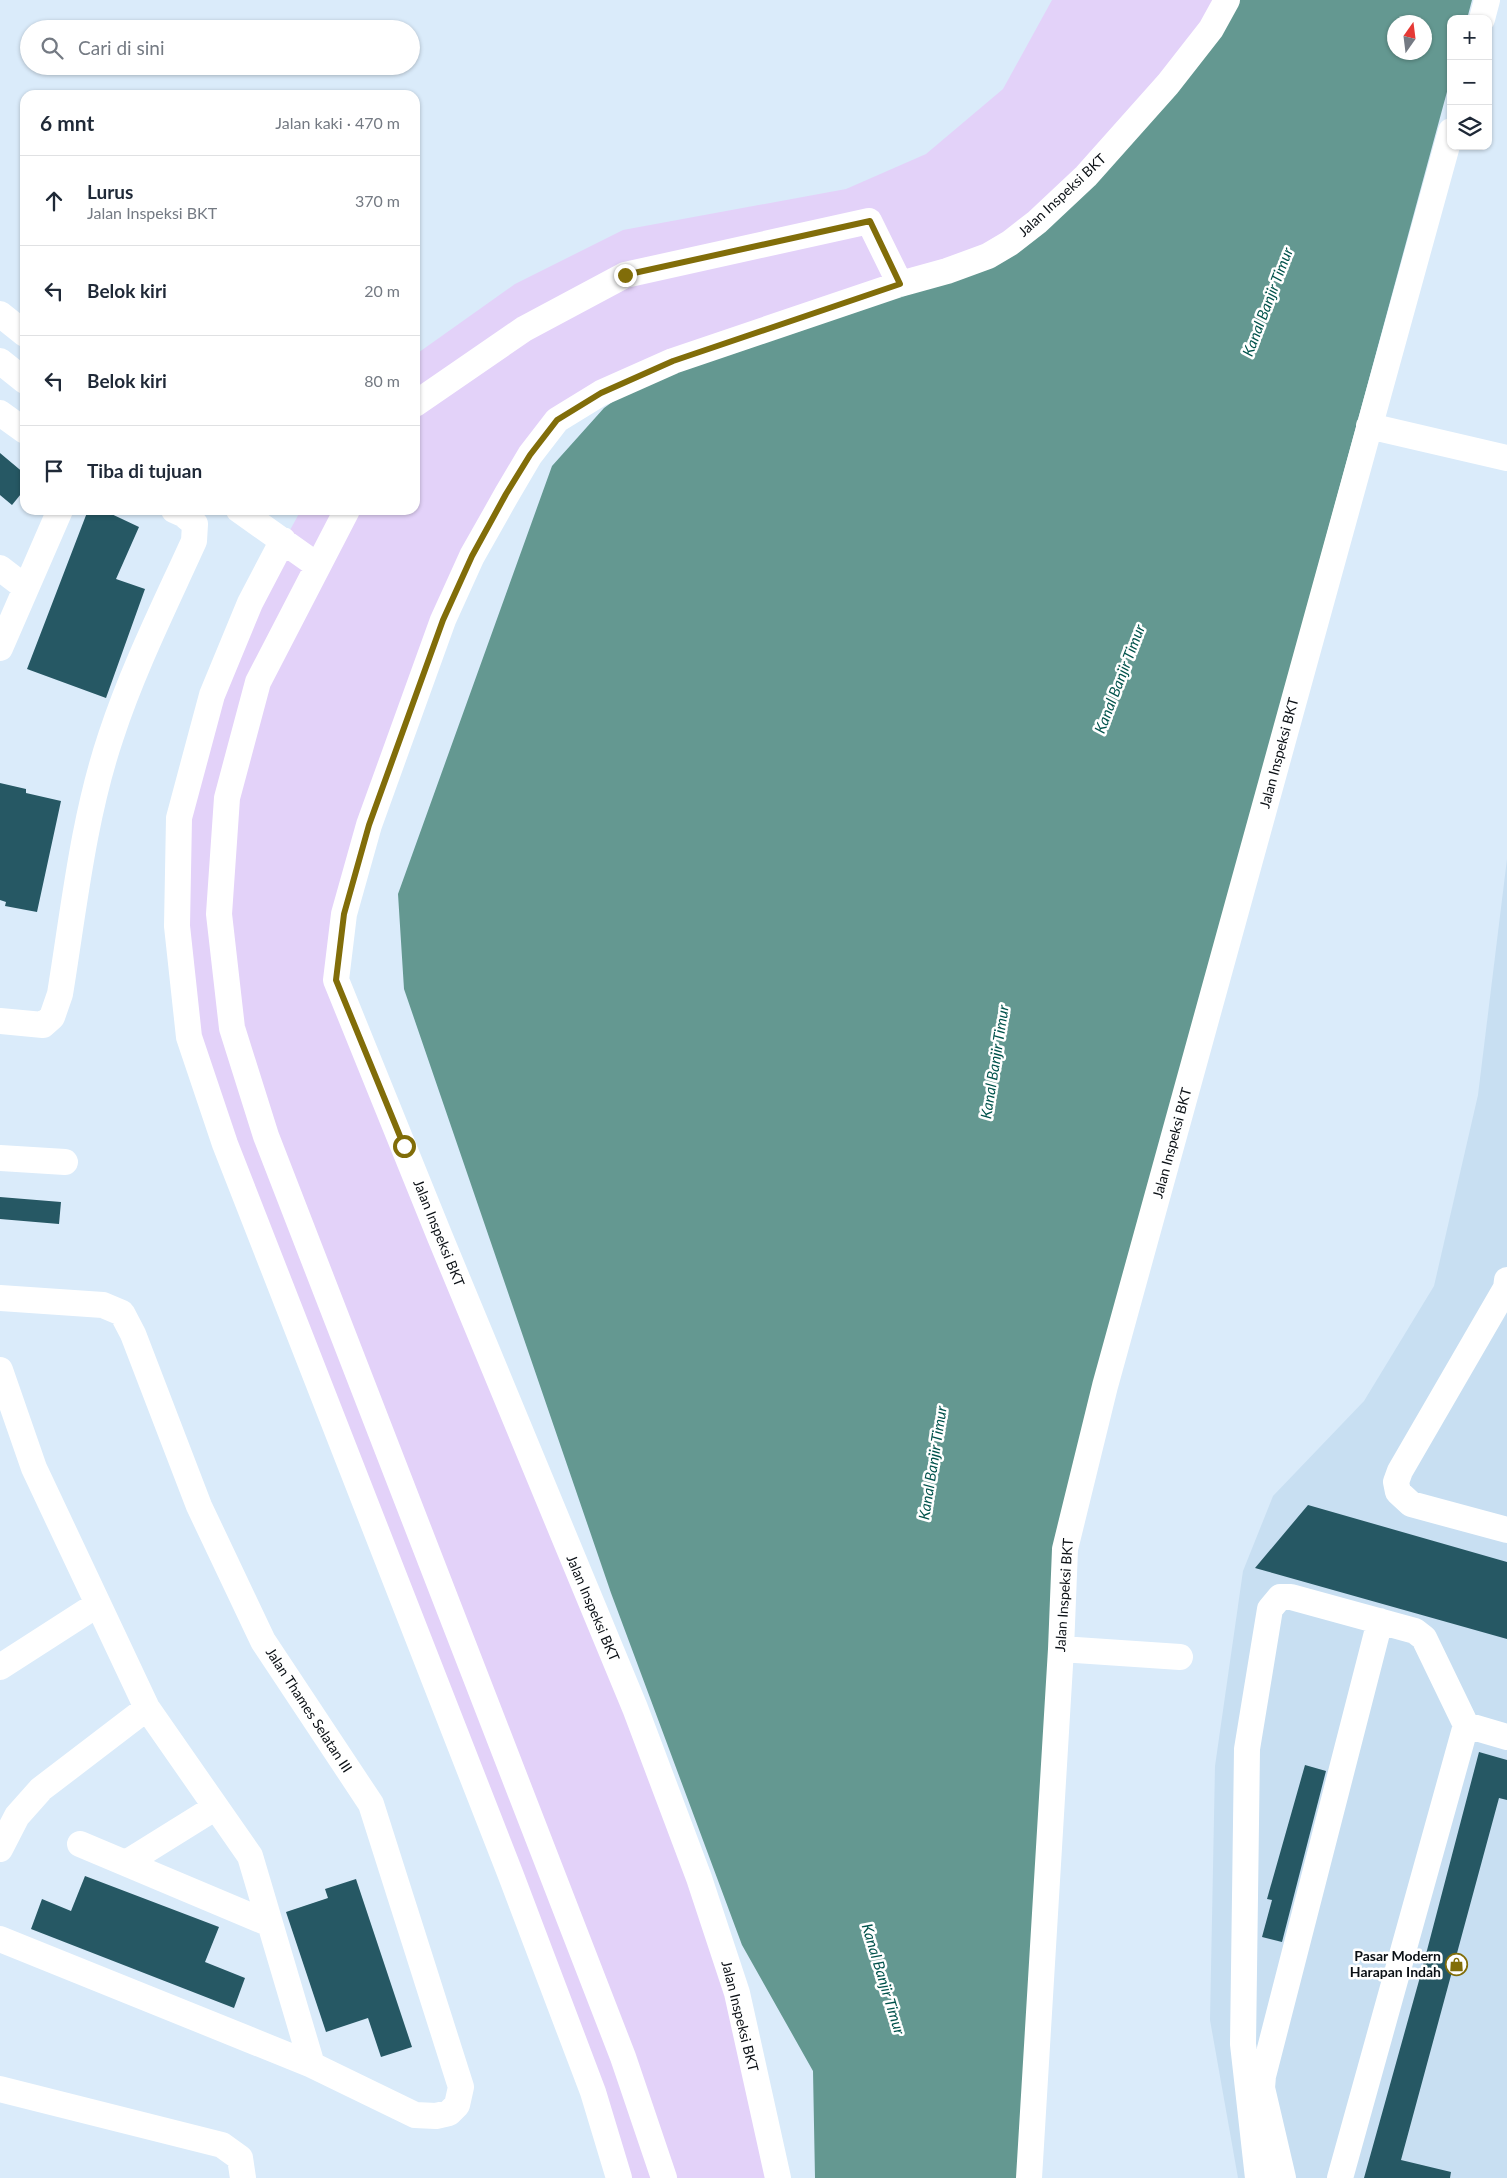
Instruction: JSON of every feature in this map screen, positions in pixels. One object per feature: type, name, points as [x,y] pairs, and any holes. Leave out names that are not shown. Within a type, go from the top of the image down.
[{"type":"street","name":"Jalan Inspeksi BKT","points":[[778,2178],[738,1993],[695,1869],[635,1708],[336,980],[344,914],[369,825],[443,620],[472,556],[506,494],[530,455],[557,420],[601,393],[673,361],[988,256],[1037,222],[1086,176],[1168,84],[1211,29],[1226,0]]},
{"type":"street","points":[[1483,15],[1487,0]]},
{"type":"street","name":"Jalan Inspeksi BKT","points":[[1029,2178],[1061,1649],[1065,1549],[1078,1491],[1113,1358],[1447,145]]},
{"type":"street","points":[[420,401],[524,329],[625,275],[870,221],[900,284]]},
{"type":"street","points":[[0,314],[20,330]]},
{"type":"street","points":[[0,361],[20,377]]},
{"type":"street","points":[[0,413],[20,427]]},
{"type":"street","points":[[1369,426],[1507,458]]},
{"type":"street","points":[[0,648],[58,515]]},
{"type":"street","points":[[0,1021],[43,1025],[52,1017],[60,994],[88,821],[111,737],[147,643],[194,541],[195,524],[184,515]]},
{"type":"street","points":[[246,515],[318,566]]},
{"type":"street","points":[[344,515],[258,682],[227,798],[219,914],[232,1028],[266,1136],[623,2057],[664,2178]]},
{"type":"street","points":[[283,540],[250,603],[212,695],[179,818],[177,926],[189,1037],[228,1153],[510,1872],[593,2092],[619,2178]]},
{"type":"street","points":[[0,568],[26,588]]},
{"type":"street","points":[[0,1158],[65,1162]]},
{"type":"street","points":[[1507,1285],[1400,1471],[1396,1482],[1398,1492],[1411,1504],[1507,1530]]},
{"type":"street","name":"Jalan Thames Selatan III","points":[[0,1298],[103,1305],[122,1313],[133,1334],[198,1506],[263,1641],[371,1804],[461,2087],[457,2105],[449,2113],[436,2116],[415,2115],[312,2065]]},
{"type":"street","points":[[0,1370],[34,1468],[147,1708],[250,1856],[312,2065]]},
{"type":"street","points":[[1258,2178],[1243,2044],[1247,1759],[1270,1609],[1280,1597],[1291,1596],[1416,1631],[1424,1638],[1466,1726],[1340,2178]]},
{"type":"street","points":[[0,1667],[98,1604]]},
{"type":"street","points":[[1283,2178],[1262,2088],[1263,2076],[1380,1621]]},
{"type":"street","points":[[1061,1649],[1180,1657]]},
{"type":"street","points":[[0,1849],[8,1812],[147,1708]]},
{"type":"street","points":[[1466,1726],[1507,1737]]},
{"type":"street","points":[[126,1863],[216,1807]]},
{"type":"street","points":[[80,1844],[270,1924]]},
{"type":"street","points":[[0,1939],[312,2065]]},
{"type":"street","points":[[0,2089],[222,2145],[240,2158],[243,2178]]},
{"type":"shaded area","points":[[1052,0],[1227,0],[1037,222],[557,420],[435,642],[336,980],[737,1993],[778,2178],[619,2178],[189,1037],[179,818],[284,541],[298,515],[420,515],[420,351],[515,284],[623,230],[846,189],[926,154],[1003,89]]},
{"type":"shaded area","points":[[1507,859],[1507,2178],[1238,2178],[1210,2020],[1215,1766],[1243,1571],[1273,1496],[1364,1401],[1434,1286],[1478,1095]]},
{"type":"water","name":"Kanal Banjir Timur","points":[[1227,0],[1472,0],[1468,15],[1447,15],[1447,92],[1205,983],[1062,1529],[1024,2178],[815,2178],[813,2071],[742,1945],[611,1593],[404,989],[398,894],[552,466],[604,408],[660,367],[1010,243]]},
{"type":"building","points":[[0,453],[20,470],[20,495],[12,505],[0,495]]},
{"type":"building","points":[[86,515],[114,515],[139,527],[116,579],[145,589],[106,698],[27,669]]},
{"type":"building","points":[[0,783],[26,789],[26,793],[61,801],[37,912],[5,906],[6,902],[0,900]]},
{"type":"building","points":[[0,1197],[61,1202],[59,1224],[0,1219]]},
{"type":"building","points":[[1308,1505],[1507,1562],[1507,1639],[1255,1568]]},
{"type":"building","points":[[1479,1752],[1507,1760],[1507,1800],[1499,1798],[1401,2160],[1451,2172],[1450,2178],[1364,2178],[1420,1977]]},
{"type":"building","points":[[1305,1765],[1326,1771],[1282,1942],[1262,1937],[1272,1900],[1267,1899]]},
{"type":"building","points":[[85,1876],[219,1927],[205,1962],[245,1978],[234,2008],[31,1929],[42,1899],[71,1911]]},
{"type":"building","points":[[356,1879],[412,2047],[381,2057],[368,2018],[326,2032],[286,1912],[328,1898],[325,1889]]},
{"type":"place","name":"Pasar Modern Harapan Indah","points":[[1457,1964]]},
{"type":"route","points":[[404,1146],[336,980],[344,914],[369,825],[443,620],[472,556],[506,494],[530,455],[557,420],[601,393],[673,361],[900,284],[870,221],[625,275]]}]
